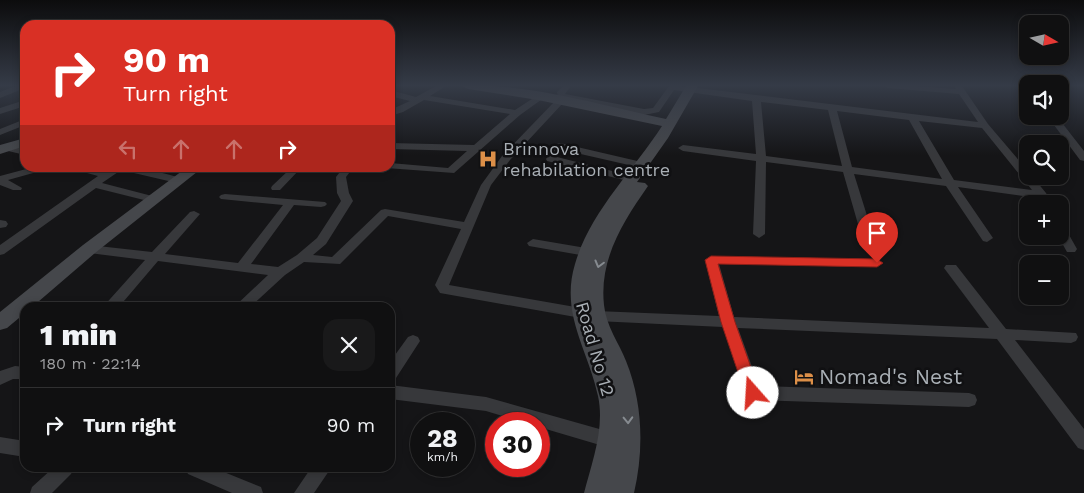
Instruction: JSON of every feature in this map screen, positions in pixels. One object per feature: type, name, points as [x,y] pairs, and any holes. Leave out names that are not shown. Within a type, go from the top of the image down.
[{"type":"main road","points":[[598,109],[669,124]]},
{"type":"main road","name":"Road No 12","points":[[597,493],[612,425],[610,397],[589,314],[579,301],[586,252],[612,205],[637,172],[677,109]]},
{"type":"main road","points":[[625,492],[629,416],[618,368],[589,314],[594,304],[597,266],[611,230],[684,118],[685,109]]},
{"type":"main road","points":[[4,149],[20,144]]},
{"type":"main road","points":[[25,302],[152,199],[189,172]]},
{"type":"main road","points":[[0,323],[20,306]]},
{"type":"street","points":[[499,109],[517,113]]},
{"type":"street","points":[[395,167],[448,172],[523,109]]},
{"type":"street","points":[[552,109],[506,158],[486,185],[442,285],[446,290],[589,314],[1071,337]]},
{"type":"street","points":[[635,109],[652,112],[657,109]]},
{"type":"street","points":[[757,109],[761,159],[759,234]]},
{"type":"street","points":[[832,109],[868,238]]},
{"type":"street","points":[[841,109],[985,126]]},
{"type":"street","points":[[974,109],[1040,195]]},
{"type":"street","points":[[912,117],[950,183],[987,238]]},
{"type":"street","points":[[1059,125],[1084,158]]},
{"type":"street","points":[[0,132],[20,126]]},
{"type":"street","points":[[395,146],[476,148]]},
{"type":"street","points":[[560,146],[637,172],[551,159],[560,146]]},
{"type":"street","points":[[683,148],[950,183],[1019,195]]},
{"type":"street","points":[[4,149],[20,151]]},
{"type":"street","points":[[0,180],[27,172]]},
{"type":"street","points":[[95,172],[106,175]]},
{"type":"street","points":[[0,251],[111,172]]},
{"type":"street","points":[[157,172],[177,180]]},
{"type":"street","points":[[276,188],[292,172]]},
{"type":"street","points":[[247,302],[280,272],[302,258],[322,241],[347,201],[343,193],[341,177],[345,172]]},
{"type":"street","points":[[0,180],[17,188]]},
{"type":"street","points":[[92,184],[152,199]]},
{"type":"street","points":[[225,196],[321,204]]},
{"type":"street","points":[[241,268],[291,202]]},
{"type":"street","points":[[302,258],[335,261],[384,212],[467,226]]},
{"type":"street","points":[[113,302],[194,214]]},
{"type":"street","points":[[533,243],[586,252]]},
{"type":"street","points":[[1069,245],[1071,249]]},
{"type":"street","points":[[89,249],[280,272]]},
{"type":"street","points":[[877,263],[711,260],[728,322],[753,393],[969,400]]},
{"type":"street","points":[[951,268],[1084,442]]},
{"type":"street","points":[[395,367],[413,341]]},
{"type":"street","points":[[0,379],[20,372]]},
{"type":"street","points":[[395,393],[486,404],[610,440]]},
{"type":"street","points":[[0,445],[20,448]]},
{"type":"street","points":[[39,493],[61,472]]},
{"type":"street","points":[[204,472],[254,493]]},
{"type":"street","points":[[303,493],[319,472]]},
{"type":"place","name":"Brinnova rehabilation centre","points":[[488,159]]},
{"type":"place","name":"Nomad's Nest","points":[[804,377]]},
{"type":"route","points":[[753,393],[728,322],[711,260],[877,263]]}]
